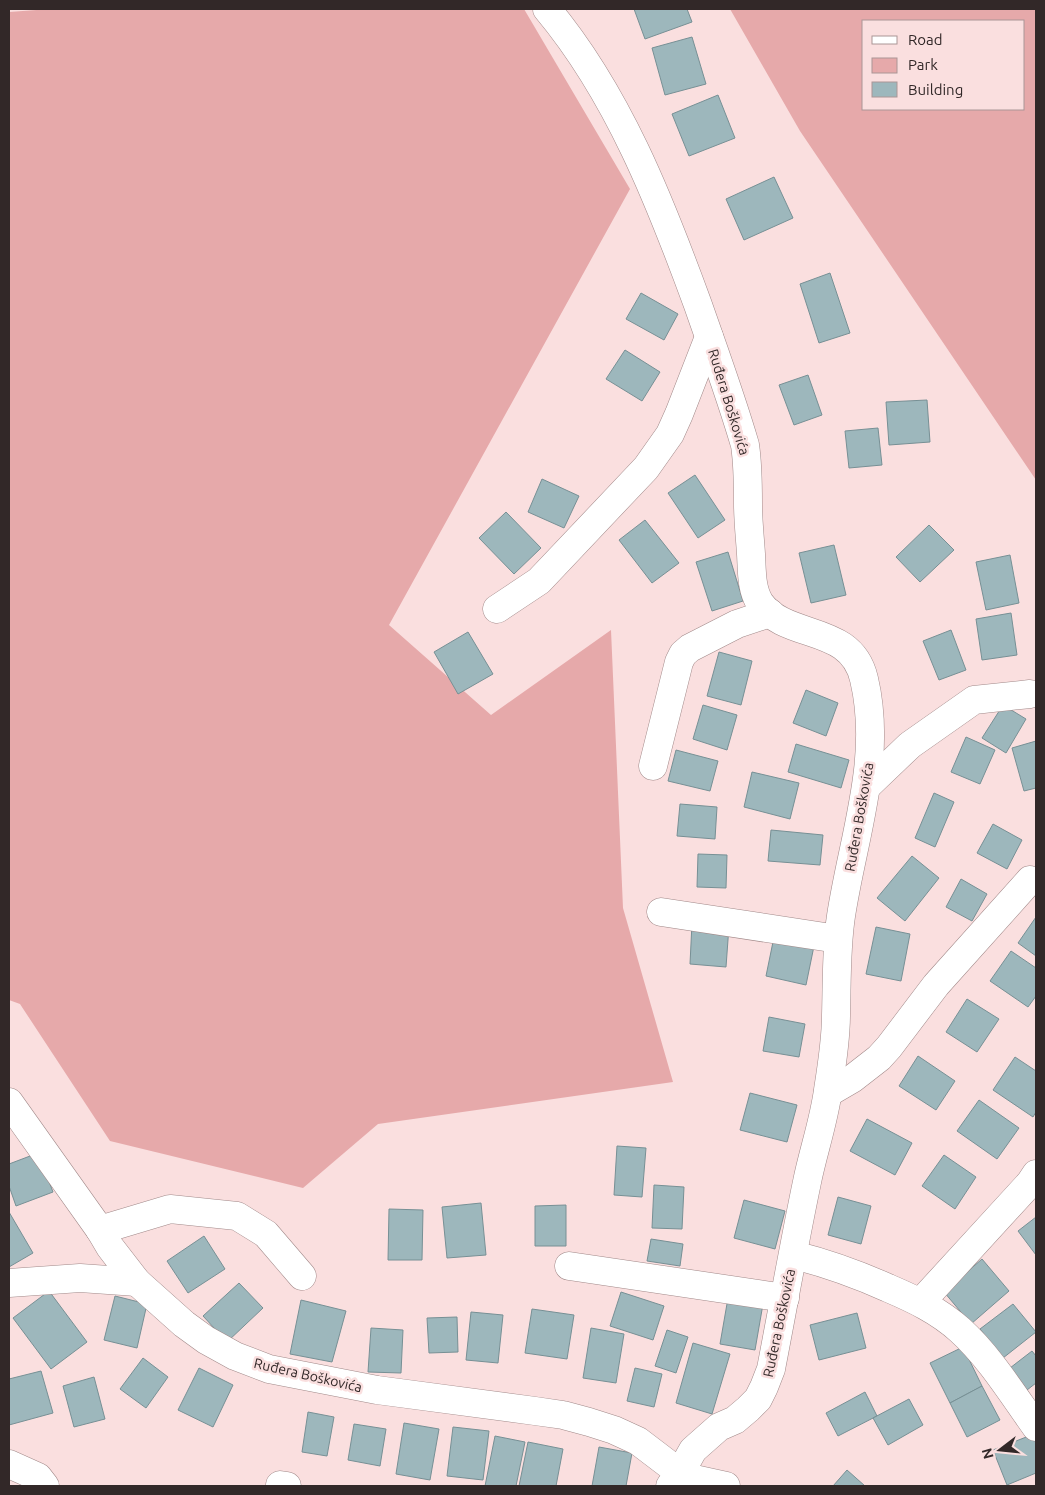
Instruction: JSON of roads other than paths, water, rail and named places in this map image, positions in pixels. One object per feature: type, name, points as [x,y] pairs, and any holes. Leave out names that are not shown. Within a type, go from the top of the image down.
[{"type":"street","name":"Ruđera Boškovića","points":[[547,9],[565,30],[596,77],[633,144],[676,246],[709,337],[745,445],[748,512],[755,589],[760,602],[777,618],[838,643],[848,648],[856,657],[862,669],[865,682],[871,737],[867,786],[842,909],[838,939],[835,1035],[828,1093],[807,1181],[771,1369],[758,1399],[735,1420],[719,1427],[694,1450],[675,1480]]},
{"type":"street","name":"Ruđera Boškovića","points":[[497,609],[540,581],[646,468],[670,434],[709,337]]},
{"type":"street","points":[[653,766],[679,662],[683,654],[690,648],[738,624],[770,613]]},
{"type":"street","points":[[867,786],[910,745],[974,700],[1030,694]]},
{"type":"street","points":[[828,1093],[852,1079],[879,1058],[936,985],[1030,880]]},
{"type":"street","points":[[662,912],[838,939]]},
{"type":"street","name":"Ruđera Boškovića","points":[[9,1102],[100,1230],[110,1247],[137,1282],[184,1324],[206,1340],[235,1356],[269,1369],[377,1390],[563,1415],[589,1422],[638,1441],[675,1480],[694,1479],[726,1486]]},
{"type":"street","points":[[921,1302],[1030,1183],[1036,1174]]},
{"type":"street","points":[[100,1230],[170,1209],[237,1216],[266,1234],[302,1276]]},
{"type":"street","name":"Ruđera Boškovića","points":[[794,1255],[823,1262],[855,1274],[921,1302],[947,1319],[973,1343],[1036,1426]]},
{"type":"street","points":[[569,1266],[785,1298]]},
{"type":"street","points":[[9,1283],[80,1278],[137,1282]]},
{"type":"street","points":[[9,1464],[38,1477],[45,1486]]}]
